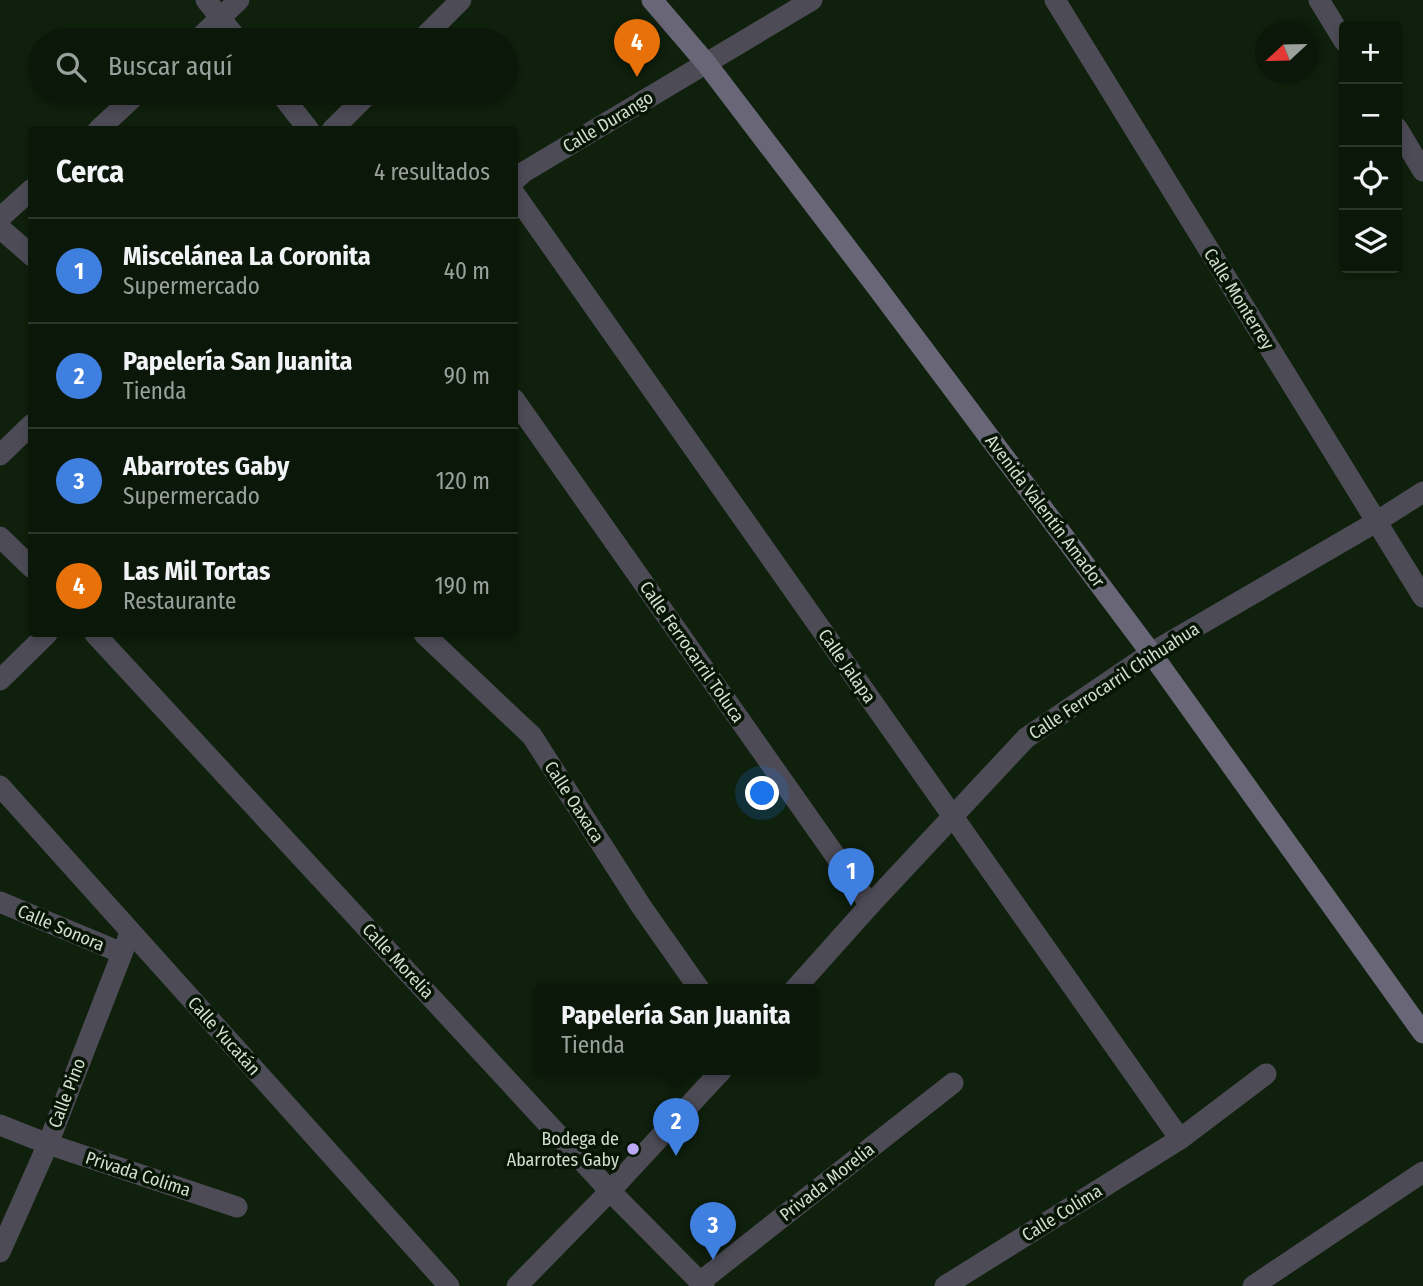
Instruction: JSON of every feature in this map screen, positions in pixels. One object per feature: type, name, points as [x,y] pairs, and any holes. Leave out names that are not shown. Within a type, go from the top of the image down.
[{"type":"street","points":[[206,0],[228,28]]},
{"type":"street","points":[[211,28],[239,0]]},
{"type":"street","points":[[433,28],[461,0]]},
{"type":"street","name":"Avenida Valentín Amador","points":[[652,0],[706,63],[1151,653],[1423,1033]]},
{"type":"street","name":"Calle Durango","points":[[518,177],[812,0]]},
{"type":"street","name":"Calle Monterrey","points":[[1055,0],[1423,597]]},
{"type":"street","points":[[1319,0],[1339,33]]},
{"type":"street","points":[[102,126],[125,105]]},
{"type":"street","points":[[289,105],[306,126]]},
{"type":"street","points":[[336,126],[357,105]]},
{"type":"street","points":[[1402,136],[1423,171]]},
{"type":"street","points":[[0,218],[28,193]]},
{"type":"street","name":"Calle Jalapa","points":[[518,199],[1180,1139]]},
{"type":"street","points":[[0,228],[28,252]]},
{"type":"street","name":"Calle Ferrocarril Toluca","points":[[518,405],[870,905]]},
{"type":"street","points":[[0,455],[28,428]]},
{"type":"street","name":"Calle Ferrocarril Chihuahua","points":[[799,984],[951,816],[1026,738],[1151,653],[1423,492]]},
{"type":"street","points":[[0,537],[28,564]]},
{"type":"street","points":[[0,680],[44,637]]},
{"type":"street","name":"Calle Morelia","points":[[98,637],[610,1191],[702,1284]]},
{"type":"street","name":"Calle Oaxaca","points":[[427,637],[532,736],[641,906],[696,984]]},
{"type":"street","name":"Calle Yucatán","points":[[0,786],[449,1286]]},
{"type":"street","name":"Calle Sonora","points":[[0,902],[122,953]]},
{"type":"street","name":"Calle Pino","points":[[0,1252],[48,1144],[130,933]]},
{"type":"street","points":[[1180,1139],[1266,1074]]},
{"type":"street","points":[[517,1286],[717,1075]]},
{"type":"street","name":"Privada Morelia","points":[[702,1284],[953,1083]]},
{"type":"street","name":"Privada Colima","points":[[0,1125],[48,1144],[237,1207]]},
{"type":"street","name":"Calle Colima","points":[[945,1286],[1180,1139]]},
{"type":"street","points":[[1252,1286],[1423,1171]]},
{"type":"place","name":"Las Mil Tortas","points":[[637,77]]},
{"type":"place","name":"Miscelánea La Coronita","points":[[851,906]]},
{"type":"place","name":"Bodega de Abarrotes Gaby","points":[[633,1149]]},
{"type":"place","name":"Papelería San Juanita","points":[[676,1156]]},
{"type":"place","name":"Abarrotes Gaby","points":[[713,1260]]}]
